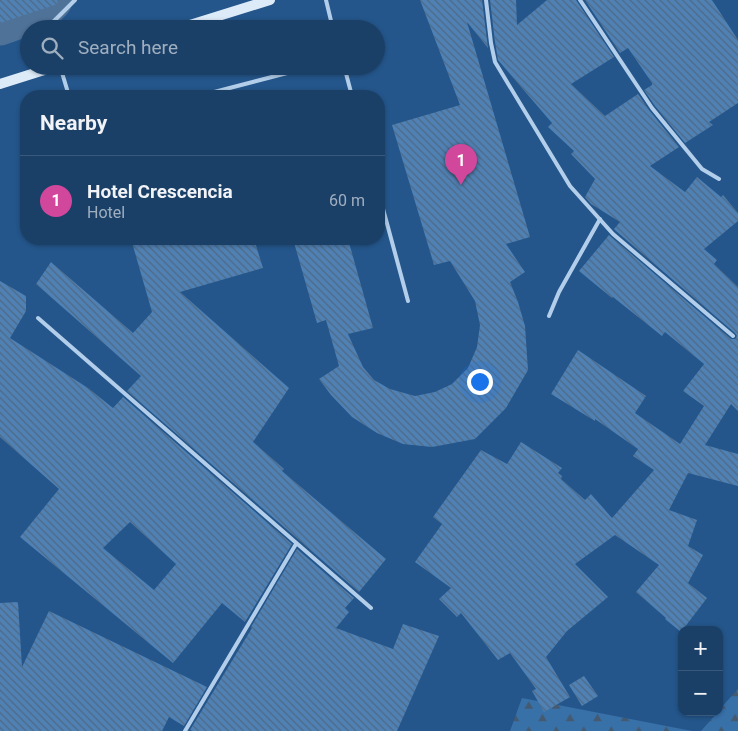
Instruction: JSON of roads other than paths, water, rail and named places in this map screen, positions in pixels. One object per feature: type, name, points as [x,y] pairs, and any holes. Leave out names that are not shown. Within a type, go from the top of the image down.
[{"type":"main road","points":[[207,20],[270,0]]},
{"type":"main road","points":[[0,84],[29,75]]},
{"type":"lane","points":[[55,20],[75,0]]},
{"type":"lane","points":[[326,0],[331,20]]},
{"type":"lane","points":[[486,0],[495,62],[570,186],[620,240],[733,336]]},
{"type":"lane","points":[[580,0],[652,108],[702,169],[719,180]]},
{"type":"lane","points":[[61,75],[67,90]]},
{"type":"lane","points":[[222,90],[280,75]]},
{"type":"lane","points":[[346,75],[350,90]]},
{"type":"lane","points":[[385,216],[408,301]]},
{"type":"lane","points":[[549,316],[600,219]]},
{"type":"lane","points":[[38,318],[370,608]]},
{"type":"lane","points":[[185,731],[296,544]]},
{"type":"waterway","points":[[0,25],[42,10],[52,0]]},
{"type":"place","name":"Hotel Crescencia","points":[[461,185]]}]
